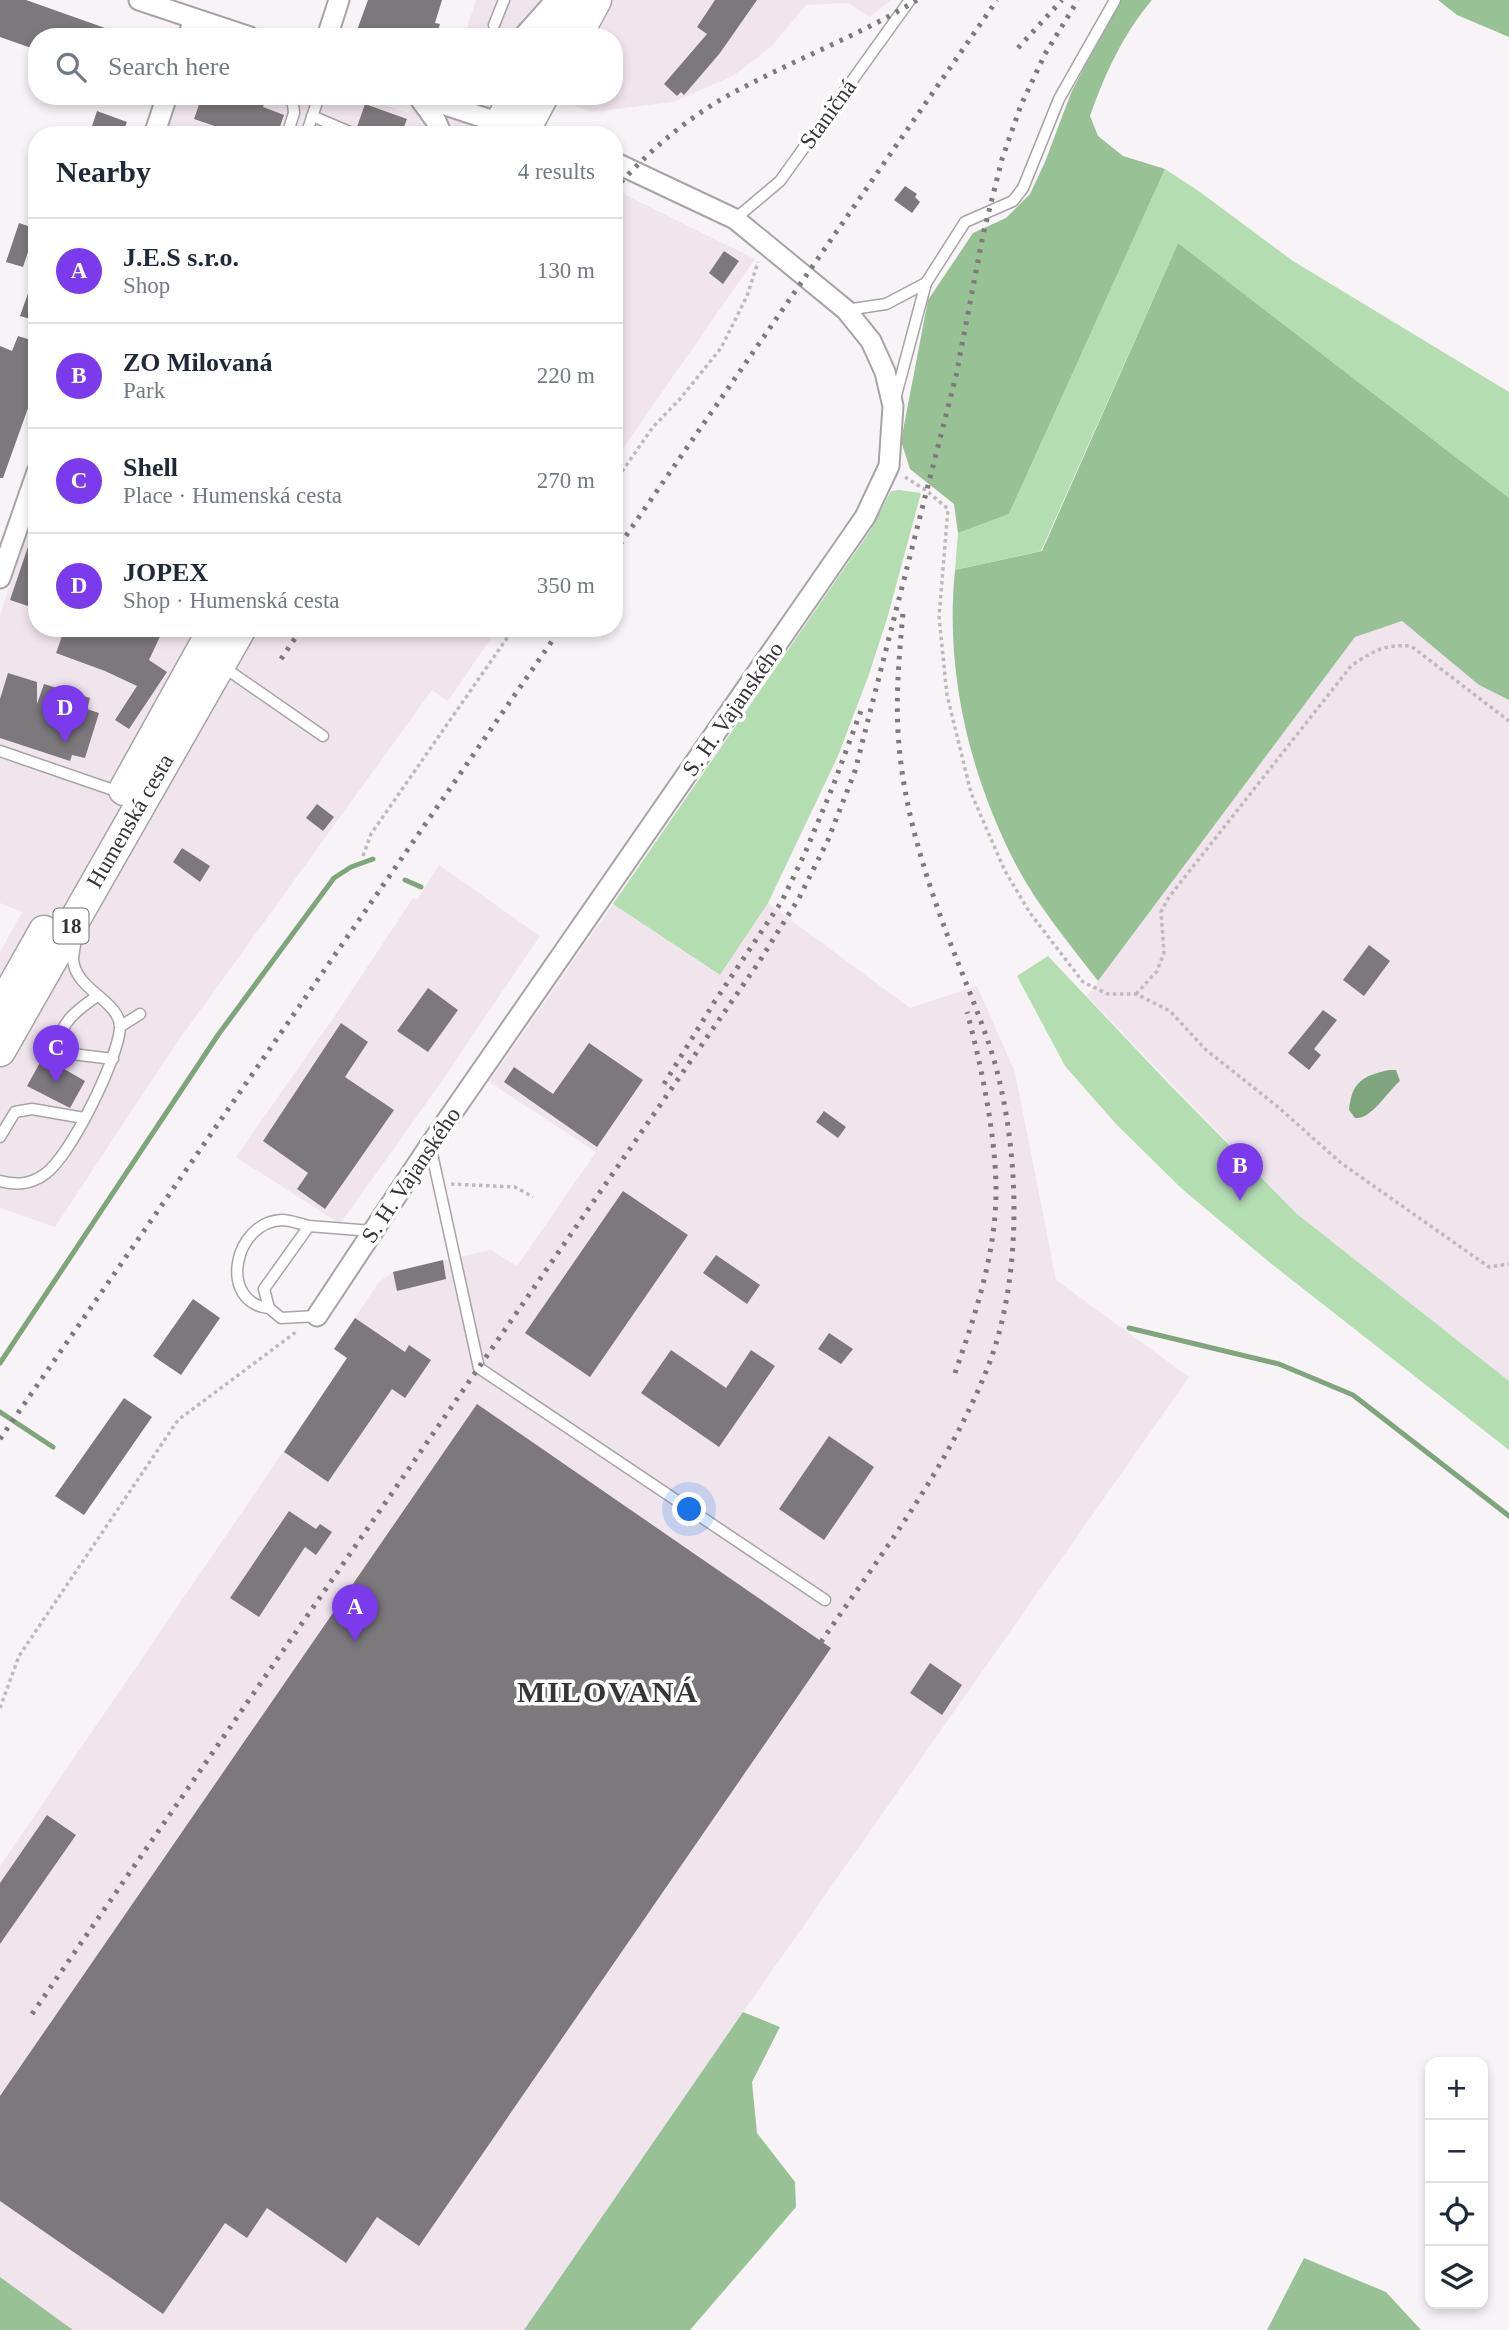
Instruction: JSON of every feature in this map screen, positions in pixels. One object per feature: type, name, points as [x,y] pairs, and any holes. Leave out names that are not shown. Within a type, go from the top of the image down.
[{"type":"main road","points":[[553,28],[569,0]]},
{"type":"main road","points":[[581,28],[596,0]]},
{"type":"main road","points":[[513,126],[514,105]]},
{"type":"main road","points":[[518,126],[536,105]]},
{"type":"main road","name":"Humenská cesta","points":[[0,1051],[79,911],[132,797],[212,649],[228,637]]},
{"type":"main road","name":"Humenská cesta","points":[[0,1009],[132,797]]},
{"type":"street","points":[[139,0],[191,28]]},
{"type":"street","points":[[330,28],[339,0]]},
{"type":"street","points":[[531,28],[556,0]]},
{"type":"street","points":[[157,126],[164,105]]},
{"type":"street","points":[[424,105],[438,126]]},
{"type":"street","points":[[442,105],[497,126]]},
{"type":"street","name":"S. H. Vajanského","points":[[317,1316],[430,1145],[865,517],[889,466],[893,406],[885,372],[871,341],[846,310],[736,219],[623,166]]},
{"type":"street","points":[[0,578],[28,498]]},
{"type":"lane","points":[[494,25],[504,0]]},
{"type":"lane","name":"Staničná","points":[[736,219],[780,181],[910,0]]},
{"type":"lane","points":[[893,406],[926,283],[965,222],[1013,201],[1023,188],[1059,99],[1115,0]]},
{"type":"lane","points":[[290,126],[294,113],[293,105]]},
{"type":"lane","points":[[309,126],[316,105]]},
{"type":"lane","points":[[313,116],[336,126]]},
{"type":"lane","points":[[846,310],[886,304],[926,283]]},
{"type":"lane","points":[[212,649],[323,736]]},
{"type":"lane","points":[[0,751],[132,797]]},
{"type":"lane","points":[[0,1181],[18,1186],[45,1174],[69,1148],[113,1059],[121,1026],[113,1009],[79,978],[73,960],[79,911]]},
{"type":"lane","points":[[97,996],[71,1016],[61,1029],[58,1044],[64,1052],[113,1059]]},
{"type":"lane","points":[[121,1026],[140,1014]]},
{"type":"lane","points":[[0,1137],[15,1112],[32,1109],[84,1118]]},
{"type":"lane","points":[[430,1145],[479,1368],[825,1600]]},
{"type":"lane","points":[[269,1308],[255,1307],[244,1296],[237,1277],[238,1258],[247,1238],[260,1227],[282,1220],[309,1226],[373,1231]]},
{"type":"lane","points":[[309,1226],[264,1289],[269,1308],[281,1318],[317,1316]]},
{"type":"path","points":[[623,470],[653,427],[680,399],[721,348],[747,296],[764,243]]},
{"type":"path","points":[[889,466],[928,491],[947,509],[939,617],[947,695],[971,793],[1005,871],[1030,913],[1083,982],[1108,994],[1136,994],[1170,1011],[1205,1049],[1278,1107],[1341,1163],[1489,1267],[1509,1264]]},
{"type":"path","points":[[363,856],[371,834],[508,637]]},
{"type":"path","points":[[1136,994],[1157,971],[1164,953],[1161,912],[1169,897],[1352,666],[1371,652],[1393,645],[1410,646],[1509,721]]},
{"type":"path","points":[[439,1184],[515,1187],[533,1197]]},
{"type":"path","points":[[0,1708],[19,1656],[178,1420],[317,1316]]},
{"type":"shaded area","points":[[476,0],[891,0],[870,17],[849,3],[806,5],[771,47],[733,76],[673,102],[593,112],[571,105],[623,105],[623,28],[467,28]]},
{"type":"shaded area","points":[[1119,0],[1152,0],[1116,55],[1090,116],[1098,136],[1123,156],[1165,169],[1009,514],[958,533],[954,504],[910,469],[901,441],[928,300],[973,233],[1006,218],[1030,194],[1071,93]]},
{"type":"shaded area","points":[[1438,0],[1509,0],[1509,37],[1457,15]]},
{"type":"shaded area","points":[[175,105],[385,105],[408,113],[414,105],[557,105],[546,126],[168,126]]},
{"type":"shaded area","points":[[1165,169],[1293,261],[1509,392],[1509,498],[1178,243],[1041,551],[955,570],[958,533],[1009,514]]},
{"type":"shaded area","points":[[623,193],[755,259],[623,448]]},
{"type":"shaded area","points":[[1178,243],[1509,498],[1509,700],[1479,685],[1402,621],[1355,637],[1098,981],[1031,891],[997,825],[984,790],[963,718],[957,682],[953,607],[955,570],[1042,551]]},
{"type":"shaded area","points":[[891,491],[921,493],[887,619],[868,677],[838,756],[768,903],[720,975],[613,904],[870,531]]},
{"type":"shaded area","points":[[28,530],[28,637],[492,637],[448,701],[432,690],[178,1041],[55,1227],[0,1208],[0,952],[22,912],[0,903],[0,615]]},
{"type":"shaded area","points":[[1402,621],[1479,685],[1509,700],[1509,1381],[1297,1214],[1087,996],[1355,637]]},
{"type":"shaded area","points":[[439,865],[540,936],[340,1224],[236,1157],[413,898],[417,900]]},
{"type":"shaded area","points":[[768,903],[910,1008],[977,986],[1015,1072],[1056,1280],[1189,1377],[743,2012],[524,2330],[73,2330],[0,2277],[0,1866],[333,1379],[362,1369],[334,1349],[379,1282],[393,1272],[491,1250],[517,1266],[596,1152],[489,1082],[613,904],[719,975]]},
{"type":"shaded area","points":[[1048,956],[1297,1214],[1509,1381],[1509,1450],[1269,1262],[1181,1188],[1116,1124],[1065,1066],[1017,976]]},
{"type":"shaded area","points":[[1396,1070],[1400,1081],[1367,1115],[1355,1118],[1349,1110],[1356,1086],[1372,1075]]},
{"type":"shaded area","points":[[743,2012],[780,2027],[752,2082],[757,2133],[795,2182],[796,2207],[690,2330],[524,2330]]},
{"type":"shaded area","points":[[1304,2258],[1386,2292],[1421,2330],[1267,2330]]},
{"type":"shaded area","points":[[0,2277],[73,2330],[0,2330]]},
{"type":"building","points":[[0,0],[26,0],[105,28],[28,28],[28,47],[0,37]]},
{"type":"building","points":[[368,0],[442,0],[435,23],[440,24],[439,28],[358,28]]},
{"type":"building","points":[[715,0],[757,0],[720,53],[684,95],[681,92],[677,96],[664,84],[707,34],[697,27]]},
{"type":"building","points":[[199,105],[264,105],[263,107],[284,115],[280,126],[215,126],[194,119]]},
{"type":"building","points":[[365,105],[407,119],[404,126],[357,126]]},
{"type":"building","points":[[97,111],[127,122],[125,126],[92,126]]},
{"type":"building","points":[[905,186],[917,194],[915,197],[920,202],[912,213],[894,200]]},
{"type":"building","points":[[19,223],[28,226],[28,252],[23,267],[6,262]]},
{"type":"building","points":[[724,251],[739,261],[723,284],[709,273]]},
{"type":"building","points":[[28,294],[28,318],[20,316]]},
{"type":"building","points":[[18,336],[28,339],[28,408],[3,478],[0,478],[0,346],[12,351]]},
{"type":"building","points":[[28,547],[28,606],[10,600]]},
{"type":"building","points":[[62,637],[160,637],[149,660],[167,672],[129,729],[115,720],[137,686],[56,653]]},
{"type":"building","points":[[8,673],[37,682],[37,704],[44,684],[90,698],[87,709],[99,713],[85,758],[72,755],[70,761],[0,738],[0,699]]},
{"type":"building","points":[[317,804],[334,817],[323,831],[306,818]]},
{"type":"building","points":[[182,848],[210,866],[200,882],[173,862]]},
{"type":"building","points":[[1369,945],[1390,961],[1364,996],[1343,980]]},
{"type":"building","points":[[428,988],[458,1010],[428,1052],[397,1031]]},
{"type":"building","points":[[1323,1010],[1337,1020],[1314,1049],[1321,1055],[1309,1070],[1288,1053]]},
{"type":"building","points":[[341,1023],[368,1042],[345,1077],[394,1110],[325,1209],[297,1189],[308,1173],[263,1141]]},
{"type":"building","points":[[589,1043],[643,1080],[597,1147],[504,1082],[514,1067],[553,1094]]},
{"type":"building","points":[[43,1057],[85,1081],[70,1108],[27,1086]]},
{"type":"building","points":[[824,1111],[846,1127],[838,1138],[816,1122]]},
{"type":"building","points":[[623,1191],[688,1235],[590,1377],[525,1333]]},
{"type":"building","points":[[716,1255],[760,1285],[747,1304],[703,1273]]},
{"type":"building","points":[[443,1260],[446,1279],[397,1291],[393,1272]]},
{"type":"building","points":[[193,1299],[220,1318],[181,1375],[153,1356]]},
{"type":"building","points":[[355,1318],[405,1352],[409,1345],[431,1360],[405,1398],[392,1389],[328,1482],[284,1452],[347,1358],[334,1349]]},
{"type":"building","points":[[829,1333],[853,1349],[841,1364],[818,1349]]},
{"type":"building","points":[[671,1350],[726,1388],[751,1350],[775,1366],[719,1447],[641,1393]]},
{"type":"building","points":[[124,1398],[152,1417],[84,1515],[55,1496]]},
{"type":"building","points":[[477,1404],[831,1648],[419,2246],[377,2217],[346,2263],[267,2208],[247,2238],[225,2223],[163,2314],[0,2201],[0,2096]]},
{"type":"building","points":[[829,1436],[874,1467],[824,1540],[779,1509]]},
{"type":"building","points":[[289,1511],[316,1529],[320,1524],[332,1532],[316,1555],[305,1547],[259,1617],[230,1598]]},
{"type":"building","points":[[930,1663],[962,1685],[942,1715],[910,1693]]},
{"type":"building","points":[[47,1815],[76,1835],[0,1944],[0,1883]]},
{"type":"waterway","points":[[0,1363],[218,1035],[334,878],[351,867],[373,859]]},
{"type":"waterway","points":[[405,880],[421,887]]},
{"type":"waterway","points":[[1129,1328],[1279,1364],[1353,1395],[1509,1516]]},
{"type":"waterway","points":[[0,1412],[53,1447]]},
{"type":"railway","points":[[623,181],[658,146],[708,108],[744,87],[875,24],[917,0]]},
{"type":"railway","points":[[623,540],[997,0]]},
{"type":"railway","points":[[1018,48],[1062,0]]},
{"type":"railway","points":[[32,2014],[759,962],[799,898],[828,840],[855,771],[956,376],[983,235],[1002,159],[1021,105],[1045,54],[1078,0]]},
{"type":"railway","points":[[821,1642],[891,1542],[955,1438],[989,1364],[1000,1328],[1013,1249],[1012,1166],[1001,1086],[986,1034],[929,882],[905,791],[897,712],[903,613]]},
{"type":"railway","points":[[281,659],[296,637]]},
{"type":"railway","points":[[0,1439],[555,637]]},
{"type":"railway","points":[[664,1084],[715,1001],[782,901],[833,786],[862,708]]},
{"type":"railway","points":[[955,1373],[984,1281],[993,1234],[996,1186],[990,1121],[967,1012]]},
{"type":"place","name":"JOPEX","points":[[65,743]]},
{"type":"place","name":"Shell","points":[[56,1083]]},
{"type":"place","name":"ZO Milovaná","points":[[1240,1201]]},
{"type":"place","name":"J.E.S s.r.o.","points":[[355,1642]]},
{"type":"district","name":"MILOVANÁ","points":[[608,1691]]}]
